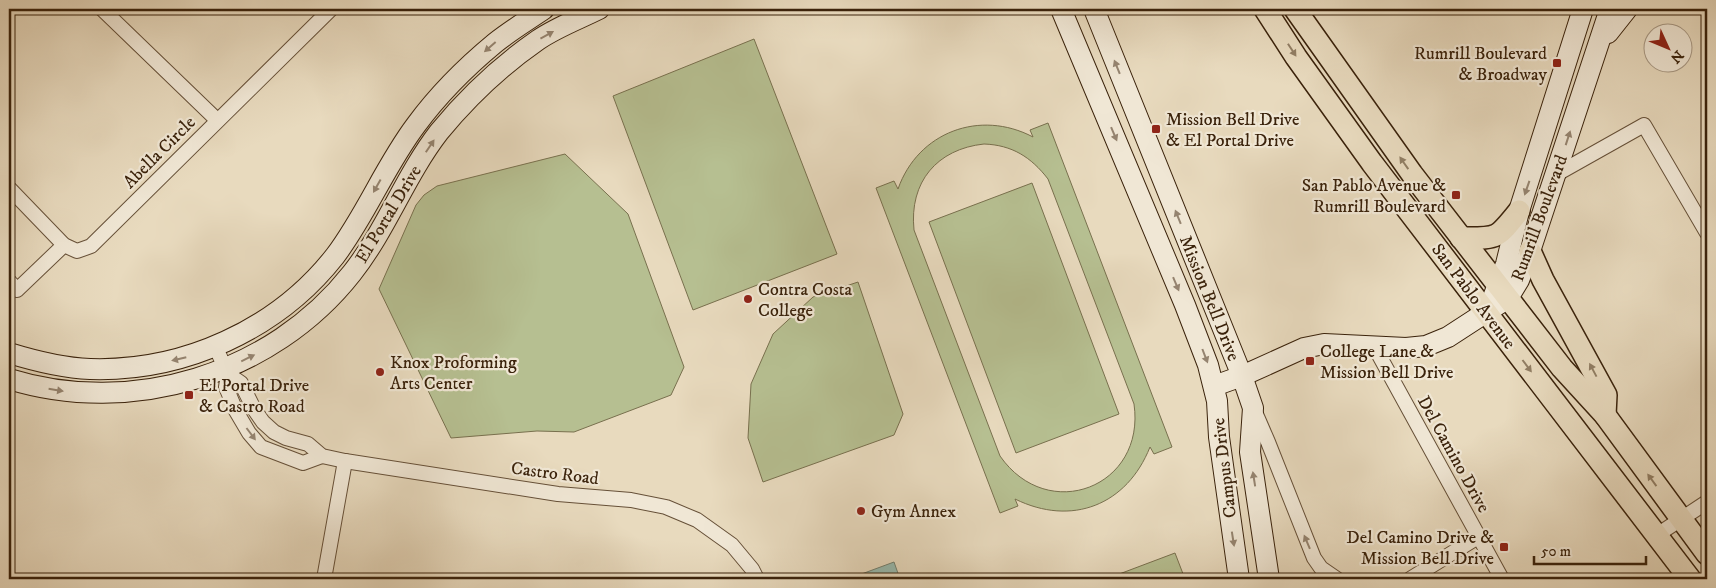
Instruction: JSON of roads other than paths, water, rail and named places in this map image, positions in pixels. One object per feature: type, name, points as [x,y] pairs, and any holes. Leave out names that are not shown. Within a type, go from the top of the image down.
[{"type":"main road","name":"El Portal Drive","points":[[9,354],[40,362],[91,369],[141,366],[181,359],[201,352],[237,336],[269,318],[318,276],[344,242],[391,160],[417,124],[463,72],[495,43],[544,9]]},
{"type":"main road","name":"El Portal Drive","points":[[9,379],[29,385],[63,391],[129,393],[158,389],[227,371],[251,357],[289,333],[320,307],[352,274],[377,236],[409,176],[439,133],[492,76],[539,40],[599,9]]},
{"type":"main road","name":"Mission Bell Drive","points":[[1061,9],[1188,312],[1208,364],[1214,386]]},
{"type":"main road","name":"Mission Bell Drive","points":[[1094,9],[1242,376],[1253,408]]},
{"type":"main road","name":"San Pablo Avenue","points":[[1295,9],[1412,174],[1562,368],[1605,415],[1707,554]]},
{"type":"main road","name":"Rumrill Boulevard","points":[[1503,292],[1506,264],[1519,211],[1584,9]]},
{"type":"main road","name":"Rumrill Boulevard","points":[[1487,313],[1503,292],[1519,280],[1610,9]]},
{"type":"main road","points":[[1599,44],[1627,9]]},
{"type":"main road","name":"San Pablo Avenue","points":[[1266,10],[1296,57],[1372,163],[1690,579]]},
{"type":"main road","points":[[1461,238],[1491,238],[1502,232],[1519,211]]},
{"type":"main road","points":[[1530,251],[1543,280],[1606,395],[1605,415]]},
{"type":"main road","points":[[1214,386],[1242,376],[1304,348],[1324,344],[1406,348],[1426,346],[1448,337],[1487,313]]},
{"type":"main road","name":"Campus Drive","points":[[1214,386],[1219,437],[1240,579]]},
{"type":"main road","name":"Campus Drive","points":[[1253,408],[1250,452],[1270,579]]},
{"type":"street","points":[[102,9],[217,120]]},
{"type":"street","name":"Abella Circle","points":[[64,244],[78,251],[91,246],[331,9]]},
{"type":"street","points":[[1555,175],[1644,125],[1707,233]]},
{"type":"street","points":[[9,188],[64,244],[13,285]]},
{"type":"street","name":"Castro Road","points":[[215,346],[227,371],[241,383],[263,422],[274,432],[286,438],[308,444],[322,456],[346,462],[558,494],[632,500],[666,506],[697,520],[732,545],[757,579]]},
{"type":"street","name":"Del Camino Drive","points":[[1374,346],[1502,579]]},
{"type":"street","name":"Castro Road","points":[[227,371],[226,387],[236,411],[249,433],[261,447],[303,463],[322,456]]},
{"type":"street","name":"Mission Bell Drive","points":[[1253,408],[1314,558],[1322,568],[1337,579]]},
{"type":"street","points":[[324,579],[346,462]]},
{"type":"street","points":[[1657,535],[1707,502]]},
{"type":"street","points":[[1410,579],[1478,537]]},
{"type":"water","points":[[894,562],[900,579],[848,579]]},
{"type":"place","name":"Rumrill Boulevard & Broadway","points":[[1557,63]]},
{"type":"place","name":"Mission Bell Drive & El Portal Drive","points":[[1156,129]]},
{"type":"place","name":"San Pablo Avenue & Rumrill Boulevard","points":[[1456,195]]},
{"type":"place","name":"Contra Costa College","points":[[748,299]]},
{"type":"place","name":"College Lane & Mission Bell Drive","points":[[1310,361]]},
{"type":"place","name":"Knox Proforming Arts Center","points":[[380,372]]},
{"type":"place","name":"El Portal Drive & Castro Road","points":[[189,395]]},
{"type":"place","name":"Gym Annex","points":[[861,511]]},
{"type":"place","name":"Del Camino Drive & Mission Bell Drive","points":[[1504,547]]}]
